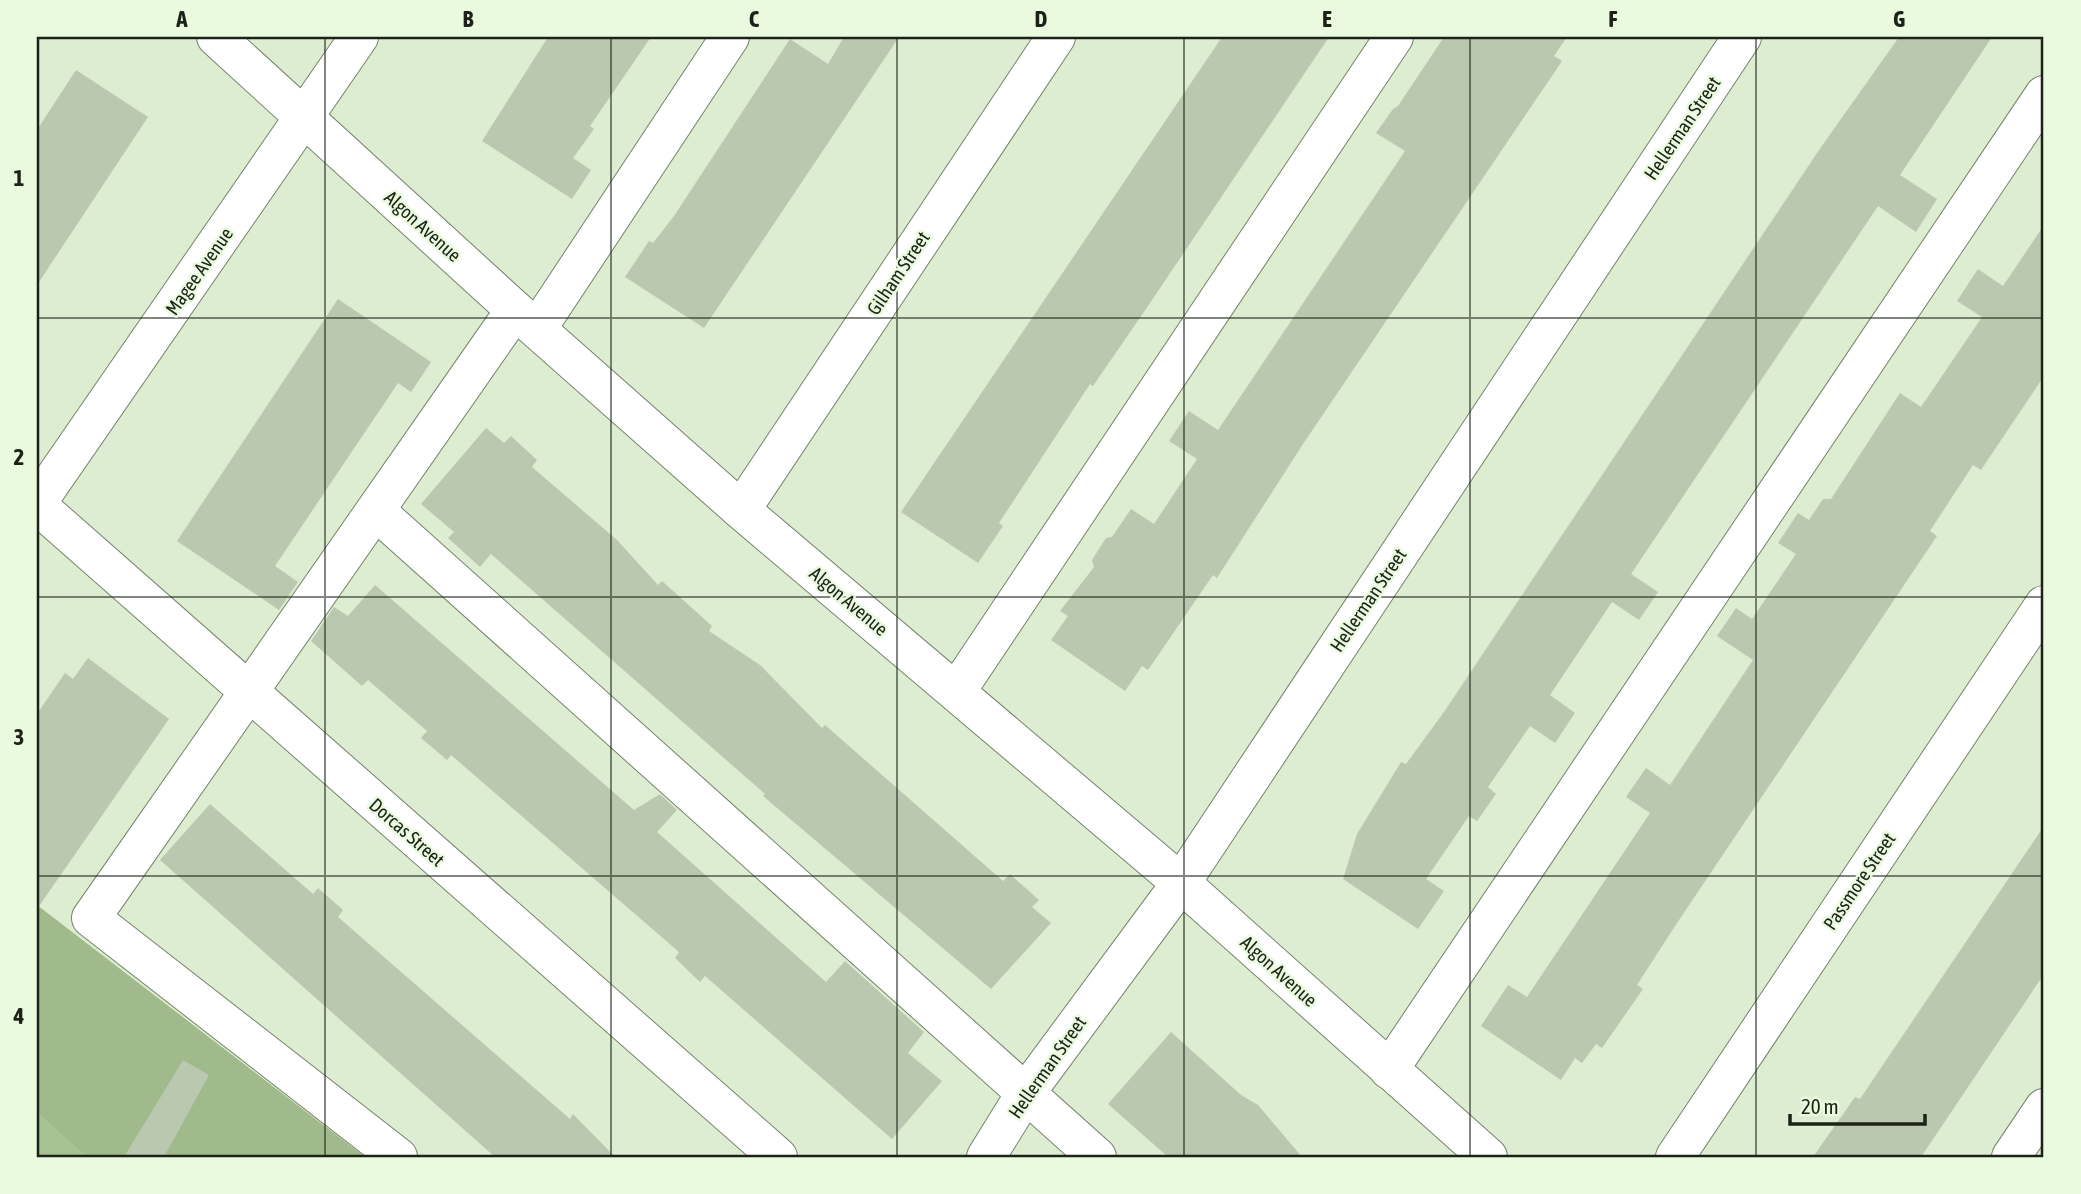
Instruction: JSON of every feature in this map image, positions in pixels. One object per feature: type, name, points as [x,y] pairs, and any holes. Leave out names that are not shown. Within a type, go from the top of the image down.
[{"type":"street","name":"Algon Avenue","points":[[216,37],[741,510],[1181,883],[1488,1157]]},
{"type":"street","name":"Magee Avenue","points":[[37,504],[359,37]]},
{"type":"street","points":[[398,1157],[91,918],[376,511],[526,319],[730,37]]},
{"type":"street","name":"Gilham Street","points":[[741,510],[1056,37]]},
{"type":"street","points":[[956,692],[1394,37]]},
{"type":"street","name":"Hellerman Street","points":[[986,1157],[1025,1094],[1181,883],[1742,37]]},
{"type":"street","points":[[1389,1070],[2044,95]]},
{"type":"street","name":"Dorcas Street","points":[[37,504],[778,1157]]},
{"type":"street","points":[[376,511],[1097,1157]]},
{"type":"street","name":"Passmore Street","points":[[1675,1157],[2044,605]]},
{"type":"street","points":[[2011,1157],[2044,1108]]},
{"type":"green space","points":[[37,905],[365,1157],[86,1157],[37,1113]]},
{"type":"green space","points":[[37,1113],[86,1157],[37,1157]]},
{"type":"building","points":[[548,37],[651,37],[590,126],[594,129],[573,158],[591,170],[572,199],[482,141]]},
{"type":"building","points":[[844,37],[899,37],[704,328],[625,277],[649,241],[653,243],[674,216],[790,39],[828,64]]},
{"type":"building","points":[[1222,37],[1329,37],[1093,386],[1090,384],[999,523],[1003,526],[978,563],[901,512]]},
{"type":"building","points":[[1444,37],[1567,37],[1554,56],[1562,61],[1303,444],[1217,578],[1213,575],[1148,670],[1142,666],[1125,691],[1051,640],[1068,616],[1060,611],[1094,567],[1092,560],[1106,538],[1112,537],[1131,509],[1154,524],[1197,459],[1169,441],[1189,411],[1218,430],[1405,151],[1376,133],[1398,106]]},
{"type":"building","points":[[1899,37],[1992,37],[1900,175],[1937,199],[1916,232],[1878,206],[1631,574],[1658,592],[1639,620],[1612,602],[1550,695],[1575,713],[1555,743],[1530,726],[1488,787],[1496,794],[1477,821],[1469,816],[1426,879],[1444,891],[1418,929],[1343,879],[1357,834],[1401,762],[1406,764],[1444,712],[1819,150]]},
{"type":"building","points":[[76,70],[148,117],[37,285],[37,130]]},
{"type":"building","points":[[2044,225],[2044,376],[1981,470],[1973,465],[1930,531],[1937,536],[1677,923],[1637,985],[1643,989],[1602,1048],[1596,1044],[1582,1063],[1575,1058],[1561,1080],[1481,1026],[1508,985],[1527,997],[1650,813],[1626,797],[1646,768],[1670,785],[1753,660],[1717,636],[1736,608],[1752,619],[1796,554],[1778,543],[1798,513],[1809,520],[1823,499],[1831,499],[1900,393],[1921,407],[1982,317],[1957,301],[1978,269],[2003,286]]},
{"type":"building","points":[[338,299],[431,362],[411,392],[398,383],[275,566],[298,582],[279,610],[177,541]]},
{"type":"building","points":[[486,428],[504,443],[511,436],[537,460],[532,467],[617,540],[658,585],[662,581],[712,626],[709,631],[760,665],[822,728],[825,725],[1003,881],[1010,874],[1039,900],[1032,907],[1051,923],[991,989],[763,796],[765,794],[491,554],[480,567],[448,538],[454,532],[421,504]]},
{"type":"building","points":[[375,585],[634,810],[660,794],[677,810],[657,832],[826,982],[845,961],[924,1032],[908,1053],[942,1081],[892,1139],[705,976],[700,982],[675,958],[679,952],[451,755],[447,760],[421,738],[427,731],[368,680],[362,686],[311,641],[334,607],[348,616]]},
{"type":"building","points":[[88,658],[169,719],[37,909],[37,714],[65,673],[73,679]]},
{"type":"building","points":[[210,804],[313,894],[318,888],[343,910],[338,917],[570,1119],[573,1114],[615,1157],[495,1157],[160,860]]},
{"type":"building","points":[[2044,826],[2044,974],[1921,1157],[1813,1157],[1855,1097],[1860,1099]]},
{"type":"building","points":[[1171,1032],[1241,1095],[1258,1105],[1302,1157],[1168,1157],[1108,1104]]},
{"type":"building","points":[[183,1060],[209,1075],[164,1157],[124,1157]]}]
